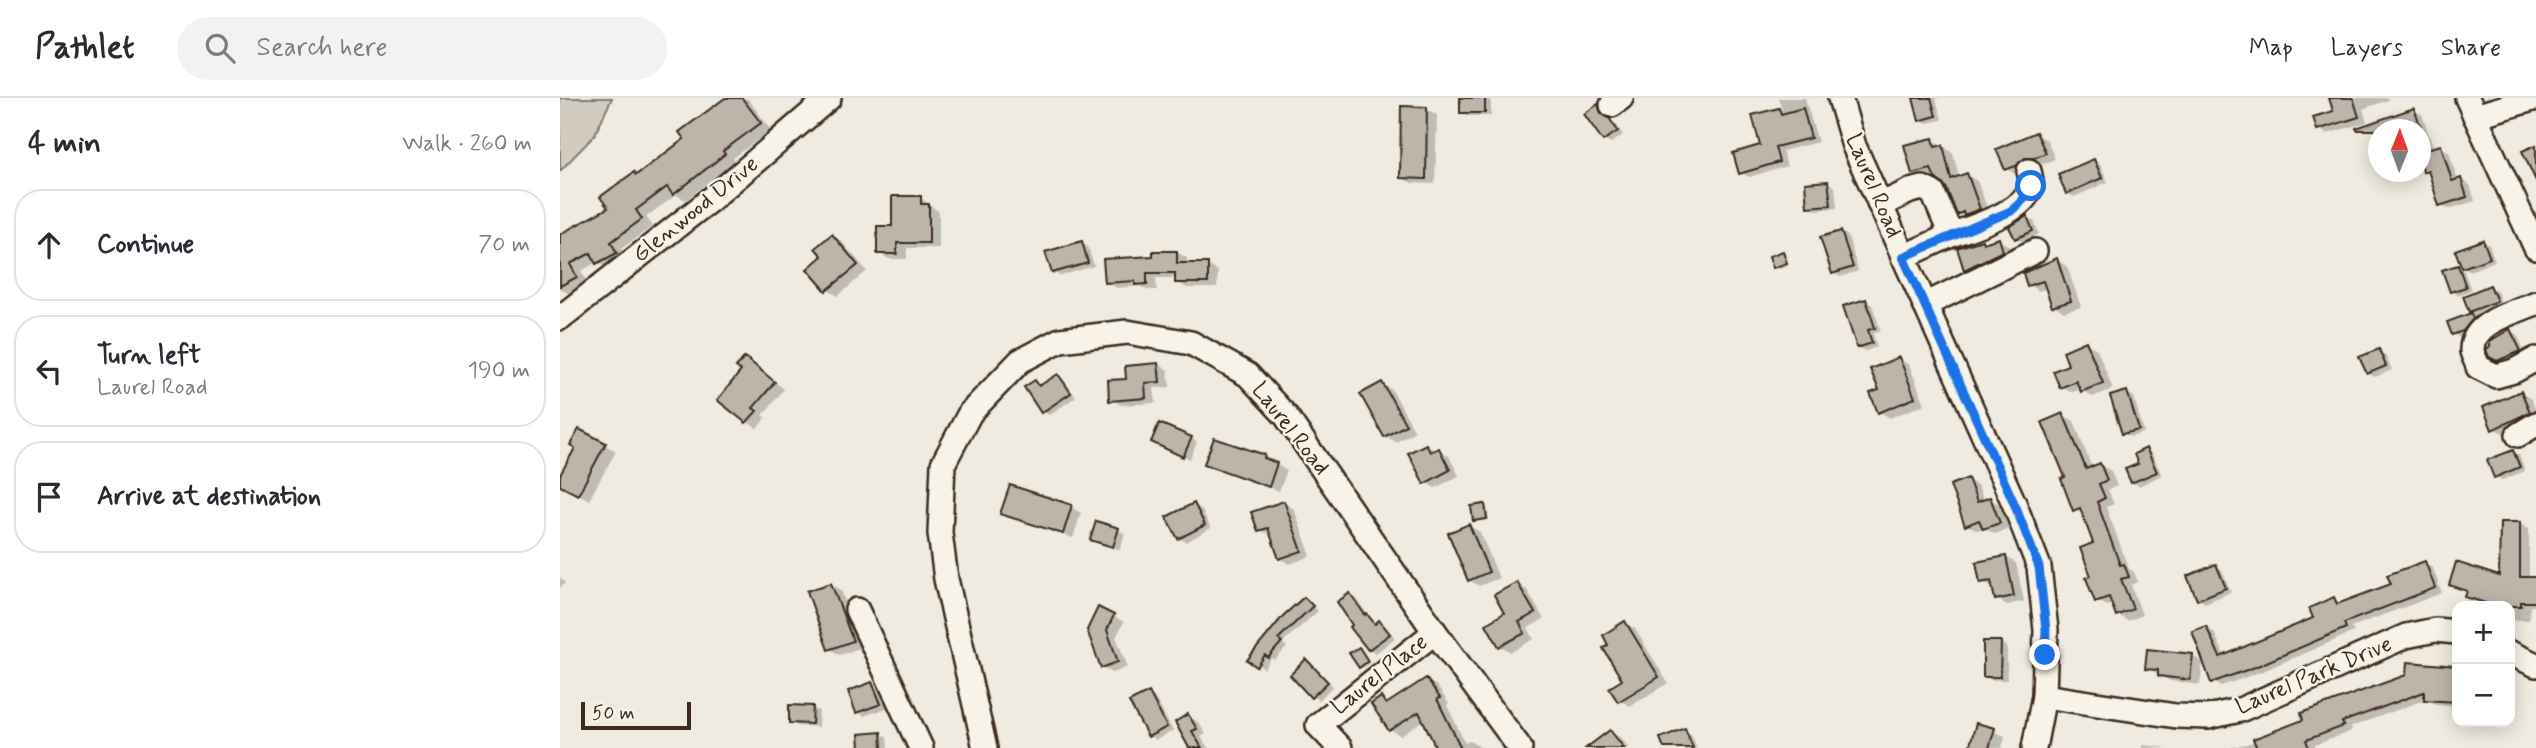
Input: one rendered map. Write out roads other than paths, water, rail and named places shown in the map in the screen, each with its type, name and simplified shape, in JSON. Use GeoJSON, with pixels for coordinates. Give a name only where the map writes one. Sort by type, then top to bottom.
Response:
{"type":"FeatureCollection","features":[{"type":"Feature","properties":{"kind":"street","name":"Glenwood Drive"},"geometry":{"type":"LineString","coordinates":[[560,318],[710,201],[829,98]]}},
{"type":"Feature","properties":{"kind":"street","name":"Laurel Road"},"geometry":{"type":"LineString","coordinates":[[1840,98],[1854,146],[2014,503],[2039,567],[2046,630],[2045,696],[2034,748]]}},
{"type":"Feature","properties":{"kind":"street"},"geometry":{"type":"LineString","coordinates":[[2536,98],[2471,107],[2536,248]]}},
{"type":"Feature","properties":{"kind":"street"},"geometry":{"type":"LineString","coordinates":[[1903,257],[2011,211],[2022,201],[2031,186],[2029,171]]}},
{"type":"Feature","properties":{"kind":"street"},"geometry":{"type":"LineString","coordinates":[[1880,205],[1923,188],[1933,193],[1951,235]]}},
{"type":"Feature","properties":{"kind":"street"},"geometry":{"type":"LineString","coordinates":[[1925,305],[2035,251]]}},
{"type":"Feature","properties":{"kind":"street"},"geometry":{"type":"LineString","coordinates":[[2536,303],[2484,326],[2475,338],[2472,352],[2478,367],[2496,376],[2514,371],[2536,359]]}},
{"type":"Feature","properties":{"kind":"street","name":"Laurel Road"},"geometry":{"type":"LineString","coordinates":[[985,748],[946,579],[940,533],[943,464],[970,413],[1020,361],[1060,340],[1128,332],[1191,343],[1248,375],[1286,416],[1434,632],[1520,748]]}},
{"type":"Feature","properties":{"kind":"street"},"geometry":{"type":"LineString","coordinates":[[857,610],[921,748]]}},
{"type":"Feature","properties":{"kind":"street","name":"Laurel Park Drive"},"geometry":{"type":"LineString","coordinates":[[2045,696],[2176,716],[2208,717],[2240,710],[2406,636],[2435,629],[2452,631]]}},
{"type":"Feature","properties":{"kind":"street","name":"Laurel Place"},"geometry":{"type":"LineString","coordinates":[[1340,748],[1318,725],[1434,632]]}},
{"type":"Feature","properties":{"kind":"street"},"geometry":{"type":"LineString","coordinates":[[2515,655],[2536,665]]}}]}
